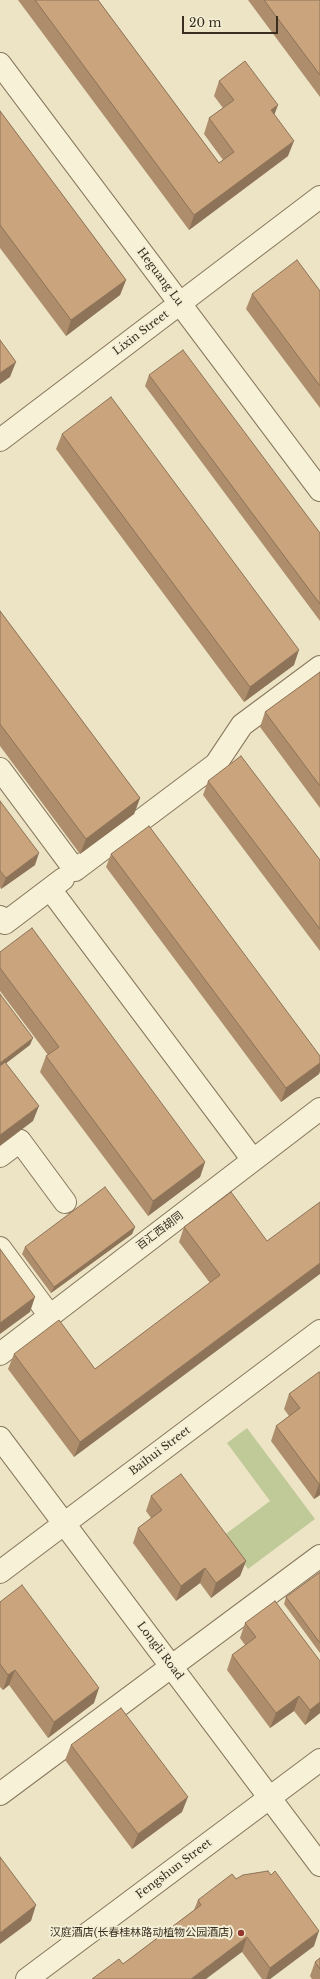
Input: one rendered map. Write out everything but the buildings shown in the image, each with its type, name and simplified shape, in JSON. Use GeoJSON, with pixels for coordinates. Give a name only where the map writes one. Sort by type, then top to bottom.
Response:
{"type":"FeatureCollection","features":[{"type":"Feature","properties":{"kind":"street","name":"Heguang Lu"},"geometry":{"type":"LineString","coordinates":[[0,64],[320,490]]}},
{"type":"Feature","properties":{"kind":"street","name":"Lixin Street"},"geometry":{"type":"LineString","coordinates":[[0,440],[320,197]]}},
{"type":"Feature","properties":{"kind":"street"},"geometry":{"type":"LineString","coordinates":[[0,917],[5,923],[216,764],[242,725],[320,667]]}},
{"type":"Feature","properties":{"kind":"street"},"geometry":{"type":"LineString","coordinates":[[0,769],[75,870]]}},
{"type":"Feature","properties":{"kind":"street"},"geometry":{"type":"LineString","coordinates":[[50,889],[254,1160]]}},
{"type":"Feature","properties":{"kind":"street","name":"百汇西胡同"},"geometry":{"type":"LineString","coordinates":[[0,1354],[320,1109]]}},
{"type":"Feature","properties":{"kind":"street"},"geometry":{"type":"LineString","coordinates":[[0,1156],[20,1141],[65,1202]]}},
{"type":"Feature","properties":{"kind":"street"},"geometry":{"type":"LineString","coordinates":[[0,1248],[50,1316]]}},
{"type":"Feature","properties":{"kind":"street","name":"Baihui Street"},"geometry":{"type":"LineString","coordinates":[[0,1572],[320,1331]]}},
{"type":"Feature","properties":{"kind":"street","name":"Longli Road"},"geometry":{"type":"LineString","coordinates":[[0,1438],[320,1865]]}},
{"type":"Feature","properties":{"kind":"street"},"geometry":{"type":"LineString","coordinates":[[0,1794],[172,1668],[320,1556]]}},
{"type":"Feature","properties":{"kind":"street","name":"Fengshun Street"},"geometry":{"type":"LineString","coordinates":[[27,1979],[320,1760]]}},
{"type":"Feature","properties":{"kind":"green space"},"geometry":{"type":"Polygon","coordinates":[[[247,1428],[315,1519],[248,1569],[223,1536],[270,1501],[227,1443],[247,1428]]]}},
{"type":"Feature","properties":{"kind":"place","name":"汉庭酒店(长春桂林路动植物公园酒店)"},"geometry":{"type":"Point","coordinates":[241,1933]}}]}
